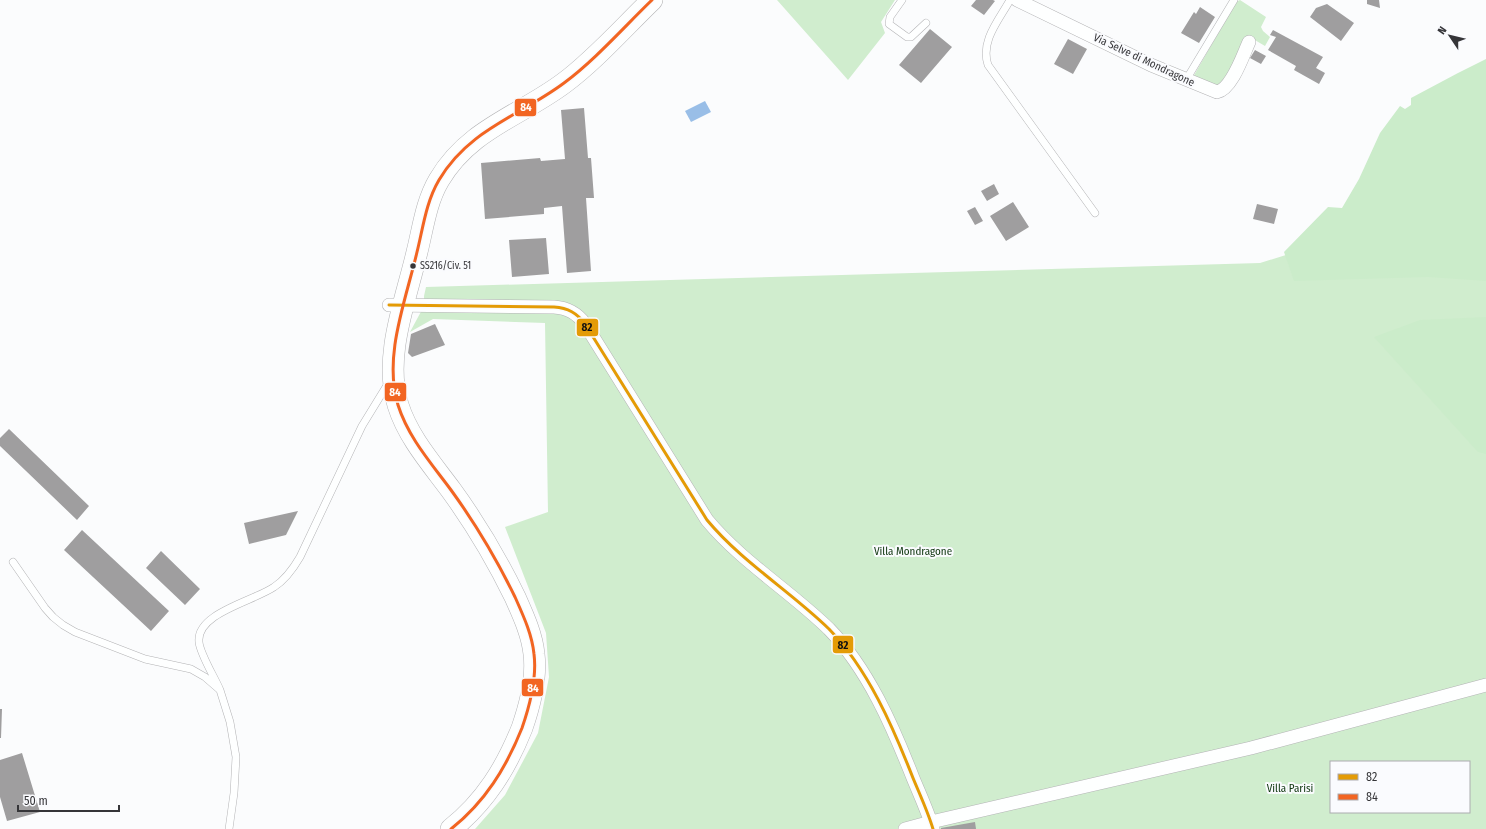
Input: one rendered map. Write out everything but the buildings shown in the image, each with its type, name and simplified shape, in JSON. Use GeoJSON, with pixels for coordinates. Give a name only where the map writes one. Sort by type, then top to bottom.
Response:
{"type":"FeatureCollection","features":[{"type":"Feature","properties":{"kind":"main road"},"geometry":{"type":"LineString","coordinates":[[451,829],[473,810],[491,789],[516,741],[530,701],[534,674],[534,656],[531,638],[525,619],[492,554],[455,495],[415,441],[404,420],[395,395],[393,375],[396,339],[396,305],[430,202],[437,184],[447,168],[460,153],[485,131],[549,94],[572,77],[652,0]]}},
{"type":"Feature","properties":{"kind":"street","name":"Via Selve di Mondragone"},"geometry":{"type":"LineString","coordinates":[[1017,0],[1150,65],[1211,91],[1221,91],[1231,81],[1249,42]]}},
{"type":"Feature","properties":{"kind":"street"},"geometry":{"type":"LineString","coordinates":[[396,305],[554,307],[566,309],[577,316],[585,324],[708,520],[738,551],[827,628],[851,655],[889,720],[932,825]]}},
{"type":"Feature","properties":{"kind":"street"},"geometry":{"type":"LineString","coordinates":[[905,829],[932,825],[1251,748],[1486,685]]}},
{"type":"Feature","properties":{"kind":"lane"},"geometry":{"type":"LineString","coordinates":[[902,0],[890,17],[889,24],[906,37],[912,37],[926,23]]}},
{"type":"Feature","properties":{"kind":"lane"},"geometry":{"type":"LineString","coordinates":[[1010,0],[986,43],[985,54],[988,65],[1095,213]]}},
{"type":"Feature","properties":{"kind":"lane"},"geometry":{"type":"LineString","coordinates":[[1186,80],[1234,0]]}},
{"type":"Feature","properties":{"kind":"lane"},"geometry":{"type":"LineString","coordinates":[[229,829],[234,793],[236,757],[230,722],[220,690],[200,646],[199,636],[202,627],[215,616],[274,587],[293,569],[362,426],[372,407],[393,375]]}},
{"type":"Feature","properties":{"kind":"lane"},"geometry":{"type":"LineString","coordinates":[[13,562],[45,608],[63,625],[75,632],[145,659],[191,669],[206,677],[220,690]]}},
{"type":"Feature","properties":{"kind":"green space"},"geometry":{"type":"Polygon","coordinates":[[[777,0],[895,0],[881,22],[885,33],[848,80],[777,0]]]}},
{"type":"Feature","properties":{"kind":"green space"},"geometry":{"type":"Polygon","coordinates":[[[1240,0],[1266,17],[1261,27],[1270,37],[1265,46],[1248,36],[1224,85],[1219,88],[1193,77],[1236,2],[1240,0]]]}},
{"type":"Feature","properties":{"kind":"green space"},"geometry":{"type":"Polygon","coordinates":[[[1486,59],[1486,281],[1428,277],[1294,281],[1284,252],[1328,207],[1342,208],[1359,179],[1380,133],[1400,106],[1405,109],[1411,105],[1411,98],[1486,59]]]}},
{"type":"Feature","properties":{"kind":"green space","name":"Villa Mondragone"},"geometry":{"type":"Polygon","coordinates":[[[1486,78],[1486,829],[475,829],[505,795],[538,733],[549,677],[546,633],[505,527],[548,512],[545,323],[433,319],[410,332],[424,306],[426,287],[1260,263],[1302,250],[1486,78]]]}},
{"type":"Feature","properties":{"kind":"green space"},"geometry":{"type":"Polygon","coordinates":[[[1486,317],[1486,454],[1478,452],[1374,337],[1420,320],[1486,317]]]}},
{"type":"Feature","properties":{"kind":"water"},"geometry":{"type":"Polygon","coordinates":[[[705,101],[711,112],[691,122],[685,111],[705,101]]]}},
{"type":"Feature","properties":{"kind":"transit line","name":"84"},"geometry":{"type":"LineString","coordinates":[[451,829],[463,819],[484,796],[509,757],[522,728],[530,701],[534,682],[535,663],[531,639],[524,618],[501,569],[460,503],[414,439],[402,417],[394,386],[393,367],[402,309],[425,215],[431,197],[439,180],[451,163],[465,148],[480,136],[547,95],[576,74],[652,0]]}},
{"type":"Feature","properties":{"kind":"transit line","name":"82"},"geometry":{"type":"LineString","coordinates":[[389,305],[554,307],[568,310],[579,317],[585,324],[707,520],[735,549],[829,629],[856,662],[888,719],[929,816],[933,829]]}},
{"type":"Feature","properties":{"kind":"place","name":"SS216/Civ. 51"},"geometry":{"type":"Point","coordinates":[413,266]}},
{"type":"Feature","properties":{"kind":"park label","name":"Villa Parisi"},"geometry":{"type":"Point","coordinates":[1290,788]}}]}
